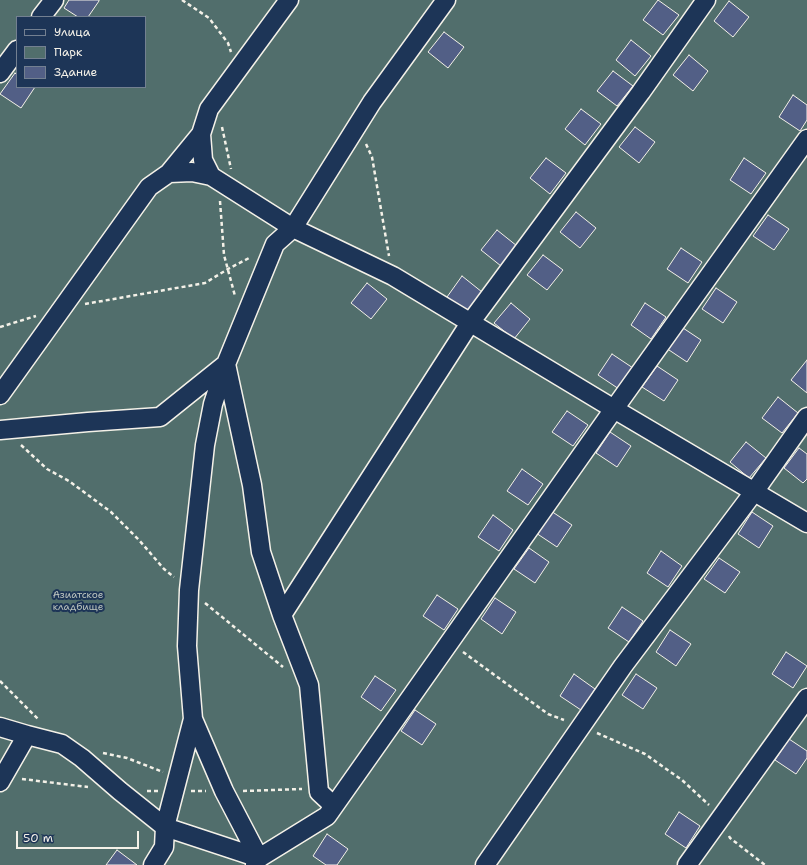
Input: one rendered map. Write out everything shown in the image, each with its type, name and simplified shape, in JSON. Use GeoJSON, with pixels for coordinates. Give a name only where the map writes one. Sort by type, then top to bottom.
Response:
{"type":"FeatureCollection","features":[{"type":"Feature","properties":{"kind":"street"},"geometry":{"type":"LineString","coordinates":[[42,16],[54,0]]}},
{"type":"Feature","properties":{"kind":"street"},"geometry":{"type":"LineString","coordinates":[[0,395],[150,187],[169,173],[201,134],[209,110],[289,0]]}},
{"type":"Feature","properties":{"kind":"street"},"geometry":{"type":"LineString","coordinates":[[257,862],[193,719],[187,646],[189,590],[205,445],[213,404],[226,364],[275,244],[293,228],[372,102],[446,0]]}},
{"type":"Feature","properties":{"kind":"street"},"geometry":{"type":"LineString","coordinates":[[282,615],[470,323],[641,92],[706,0]]}},
{"type":"Feature","properties":{"kind":"street"},"geometry":{"type":"LineString","coordinates":[[0,73],[16,51]]}},
{"type":"Feature","properties":{"kind":"street"},"geometry":{"type":"LineString","coordinates":[[201,134],[203,160],[214,178]]}},
{"type":"Feature","properties":{"kind":"street"},"geometry":{"type":"LineString","coordinates":[[257,862],[327,816],[614,409],[807,139]]}},
{"type":"Feature","properties":{"kind":"street"},"geometry":{"type":"LineString","coordinates":[[169,173],[192,172],[214,178],[293,228],[393,276],[807,523]]}},
{"type":"Feature","properties":{"kind":"street"},"geometry":{"type":"LineString","coordinates":[[2,429],[160,417],[226,364]]}},
{"type":"Feature","properties":{"kind":"street"},"geometry":{"type":"LineString","coordinates":[[226,364],[252,485],[261,552],[282,615],[309,685],[319,792],[334,806]]}},
{"type":"Feature","properties":{"kind":"street"},"geometry":{"type":"LineString","coordinates":[[485,865],[623,666],[754,492],[807,417]]}},
{"type":"Feature","properties":{"kind":"street"},"geometry":{"type":"LineString","coordinates":[[687,865],[807,698]]}},
{"type":"Feature","properties":{"kind":"street"},"geometry":{"type":"LineString","coordinates":[[153,865],[164,847],[166,827],[193,719]]}},
{"type":"Feature","properties":{"kind":"street"},"geometry":{"type":"LineString","coordinates":[[0,727],[62,744],[82,758],[120,792],[166,827],[257,862]]}},
{"type":"Feature","properties":{"kind":"street"},"geometry":{"type":"LineString","coordinates":[[0,782],[27,735]]}},
{"type":"Feature","properties":{"kind":"path"},"geometry":{"type":"LineString","coordinates":[[182,0],[209,18],[214,24],[228,43],[236,72]]}},
{"type":"Feature","properties":{"kind":"path"},"geometry":{"type":"LineString","coordinates":[[215,101],[235,192]]}},
{"type":"Feature","properties":{"kind":"path"},"geometry":{"type":"LineString","coordinates":[[357,125],[372,156],[393,276]]}},
{"type":"Feature","properties":{"kind":"path"},"geometry":{"type":"LineString","coordinates":[[214,178],[222,218],[224,255],[236,298]]}},
{"type":"Feature","properties":{"kind":"path"},"geometry":{"type":"LineString","coordinates":[[0,327],[62,309],[205,283],[275,244]]}},
{"type":"Feature","properties":{"kind":"path"},"geometry":{"type":"LineString","coordinates":[[2,429],[47,469],[69,481],[112,512],[164,569],[284,667]]}},
{"type":"Feature","properties":{"kind":"path"},"geometry":{"type":"LineString","coordinates":[[449,642],[548,714],[581,726],[645,754],[682,780],[722,817],[730,838],[765,865]]}},
{"type":"Feature","properties":{"kind":"path"},"geometry":{"type":"LineString","coordinates":[[0,681],[45,725]]}},
{"type":"Feature","properties":{"kind":"path"},"geometry":{"type":"LineString","coordinates":[[98,752],[127,758],[178,777]]}},
{"type":"Feature","properties":{"kind":"path"},"geometry":{"type":"LineString","coordinates":[[224,791],[319,789]]}},
{"type":"Feature","properties":{"kind":"green space","name":"Азиатское кладбище"},"geometry":{"type":"Polygon","coordinates":[[[0,0],[807,0],[807,865],[0,865],[0,0]]]}},
{"type":"Feature","properties":{"kind":"building"},"geometry":{"type":"Polygon","coordinates":[[[69,0],[99,0],[89,16],[76,16],[64,8],[69,0]]]}},
{"type":"Feature","properties":{"kind":"building"},"geometry":{"type":"Polygon","coordinates":[[[658,0],[679,15],[663,35],[643,20],[658,0]]]}},
{"type":"Feature","properties":{"kind":"building"},"geometry":{"type":"Polygon","coordinates":[[[729,1],[749,17],[733,37],[714,21],[729,1]]]}},
{"type":"Feature","properties":{"kind":"building"},"geometry":{"type":"Polygon","coordinates":[[[444,32],[464,47],[448,68],[428,52],[444,32]]]}},
{"type":"Feature","properties":{"kind":"building"},"geometry":{"type":"Polygon","coordinates":[[[631,40],[651,56],[635,76],[616,60],[631,40]]]}},
{"type":"Feature","properties":{"kind":"building"},"geometry":{"type":"Polygon","coordinates":[[[689,55],[708,71],[693,91],[673,75],[689,55]]]}},
{"type":"Feature","properties":{"kind":"building"},"geometry":{"type":"Polygon","coordinates":[[[613,71],[633,86],[617,106],[597,91],[613,71]]]}},
{"type":"Feature","properties":{"kind":"building"},"geometry":{"type":"Polygon","coordinates":[[[15,73],[16,88],[34,88],[21,108],[0,94],[15,73]]]}},
{"type":"Feature","properties":{"kind":"building"},"geometry":{"type":"Polygon","coordinates":[[[793,95],[807,105],[807,120],[800,131],[779,117],[793,95]]]}},
{"type":"Feature","properties":{"kind":"building"},"geometry":{"type":"Polygon","coordinates":[[[581,109],[601,124],[585,145],[565,129],[581,109]]]}},
{"type":"Feature","properties":{"kind":"building"},"geometry":{"type":"Polygon","coordinates":[[[635,127],[655,142],[639,163],[619,147],[635,127]]]}},
{"type":"Feature","properties":{"kind":"building"},"geometry":{"type":"Polygon","coordinates":[[[546,158],[566,173],[550,194],[530,178],[546,158]]]}},
{"type":"Feature","properties":{"kind":"building"},"geometry":{"type":"Polygon","coordinates":[[[744,158],[766,173],[751,194],[730,180],[744,158]]]}},
{"type":"Feature","properties":{"kind":"building"},"geometry":{"type":"Polygon","coordinates":[[[576,212],[596,228],[580,248],[560,232],[576,212]]]}},
{"type":"Feature","properties":{"kind":"building"},"geometry":{"type":"Polygon","coordinates":[[[768,215],[789,229],[774,250],[753,236],[768,215]]]}},
{"type":"Feature","properties":{"kind":"building"},"geometry":{"type":"Polygon","coordinates":[[[497,230],[517,246],[501,266],[481,250],[497,230]]]}},
{"type":"Feature","properties":{"kind":"building"},"geometry":{"type":"Polygon","coordinates":[[[681,248],[702,262],[688,283],[667,269],[681,248]]]}},
{"type":"Feature","properties":{"kind":"building"},"geometry":{"type":"Polygon","coordinates":[[[543,255],[563,270],[547,290],[527,275],[543,255]]]}},
{"type":"Feature","properties":{"kind":"building"},"geometry":{"type":"Polygon","coordinates":[[[462,276],[482,292],[466,312],[447,297],[462,276]]]}},
{"type":"Feature","properties":{"kind":"building"},"geometry":{"type":"Polygon","coordinates":[[[367,283],[387,299],[371,319],[351,303],[367,283]]]}},
{"type":"Feature","properties":{"kind":"building"},"geometry":{"type":"Polygon","coordinates":[[[716,288],[737,302],[723,323],[702,309],[716,288]]]}},
{"type":"Feature","properties":{"kind":"building"},"geometry":{"type":"Polygon","coordinates":[[[511,303],[530,319],[514,339],[494,323],[511,303]]]}},
{"type":"Feature","properties":{"kind":"building"},"geometry":{"type":"Polygon","coordinates":[[[645,303],[666,317],[651,339],[631,325],[645,303]]]}},
{"type":"Feature","properties":{"kind":"building"},"geometry":{"type":"Polygon","coordinates":[[[680,326],[701,340],[687,362],[666,348],[680,326]]]}},
{"type":"Feature","properties":{"kind":"building"},"geometry":{"type":"Polygon","coordinates":[[[612,354],[633,368],[619,389],[598,375],[612,354]]]}},
{"type":"Feature","properties":{"kind":"building"},"geometry":{"type":"Polygon","coordinates":[[[807,360],[807,393],[791,380],[807,360]]]}},
{"type":"Feature","properties":{"kind":"building"},"geometry":{"type":"Polygon","coordinates":[[[657,366],[678,380],[664,401],[642,387],[657,366]]]}},
{"type":"Feature","properties":{"kind":"building"},"geometry":{"type":"Polygon","coordinates":[[[778,397],[798,413],[782,433],[762,418],[778,397]]]}},
{"type":"Feature","properties":{"kind":"building"},"geometry":{"type":"Polygon","coordinates":[[[567,411],[588,425],[573,446],[552,432],[567,411]]]}},
{"type":"Feature","properties":{"kind":"building"},"geometry":{"type":"Polygon","coordinates":[[[610,432],[631,446],[617,467],[596,453],[610,432]]]}},
{"type":"Feature","properties":{"kind":"building"},"geometry":{"type":"Polygon","coordinates":[[[746,442],[766,458],[749,478],[730,462],[746,442]]]}},
{"type":"Feature","properties":{"kind":"building"},"geometry":{"type":"Polygon","coordinates":[[[799,448],[807,454],[807,479],[803,483],[784,468],[799,448]]]}},
{"type":"Feature","properties":{"kind":"building"},"geometry":{"type":"Polygon","coordinates":[[[522,469],[543,484],[528,505],[507,491],[522,469]]]}},
{"type":"Feature","properties":{"kind":"building"},"geometry":{"type":"Polygon","coordinates":[[[551,511],[572,525],[557,547],[536,533],[551,511]]]}},
{"type":"Feature","properties":{"kind":"building"},"geometry":{"type":"Polygon","coordinates":[[[752,512],[773,526],[759,548],[738,534],[752,512]]]}},
{"type":"Feature","properties":{"kind":"building"},"geometry":{"type":"Polygon","coordinates":[[[493,515],[513,530],[499,551],[478,537],[493,515]]]}},
{"type":"Feature","properties":{"kind":"building"},"geometry":{"type":"Polygon","coordinates":[[[529,548],[549,562],[535,583],[514,569],[529,548]]]}},
{"type":"Feature","properties":{"kind":"building"},"geometry":{"type":"Polygon","coordinates":[[[661,551],[682,566],[668,587],[647,573],[661,551]]]}},
{"type":"Feature","properties":{"kind":"building"},"geometry":{"type":"Polygon","coordinates":[[[719,558],[740,572],[725,593],[704,579],[719,558]]]}},
{"type":"Feature","properties":{"kind":"building"},"geometry":{"type":"Polygon","coordinates":[[[437,595],[458,609],[444,630],[423,616],[437,595]]]}},
{"type":"Feature","properties":{"kind":"building"},"geometry":{"type":"Polygon","coordinates":[[[495,598],[516,612],[502,634],[481,619],[495,598]]]}},
{"type":"Feature","properties":{"kind":"building"},"geometry":{"type":"Polygon","coordinates":[[[622,607],[643,621],[629,642],[608,628],[622,607]]]}},
{"type":"Feature","properties":{"kind":"building"},"geometry":{"type":"Polygon","coordinates":[[[670,630],[691,644],[676,666],[656,652],[670,630]]]}},
{"type":"Feature","properties":{"kind":"building"},"geometry":{"type":"Polygon","coordinates":[[[786,652],[807,666],[793,688],[772,674],[786,652]]]}},
{"type":"Feature","properties":{"kind":"building"},"geometry":{"type":"Polygon","coordinates":[[[574,674],[595,689],[581,710],[560,696],[574,674]]]}},
{"type":"Feature","properties":{"kind":"building"},"geometry":{"type":"Polygon","coordinates":[[[636,674],[657,688],[643,709],[622,695],[636,674]]]}},
{"type":"Feature","properties":{"kind":"building"},"geometry":{"type":"Polygon","coordinates":[[[375,676],[396,690],[381,711],[361,697],[375,676]]]}},
{"type":"Feature","properties":{"kind":"building"},"geometry":{"type":"Polygon","coordinates":[[[415,710],[436,724],[422,745],[401,731],[415,710]]]}},
{"type":"Feature","properties":{"kind":"building"},"geometry":{"type":"Polygon","coordinates":[[[789,739],[807,751],[807,758],[796,774],[775,760],[789,739]]]}},
{"type":"Feature","properties":{"kind":"building"},"geometry":{"type":"Polygon","coordinates":[[[679,812],[700,826],[686,848],[665,834],[679,812]]]}},
{"type":"Feature","properties":{"kind":"building"},"geometry":{"type":"Polygon","coordinates":[[[327,834],[348,849],[337,865],[326,865],[313,856],[327,834]]]}},
{"type":"Feature","properties":{"kind":"building"},"geometry":{"type":"Polygon","coordinates":[[[117,850],[137,865],[106,865],[117,850]]]}}]}
